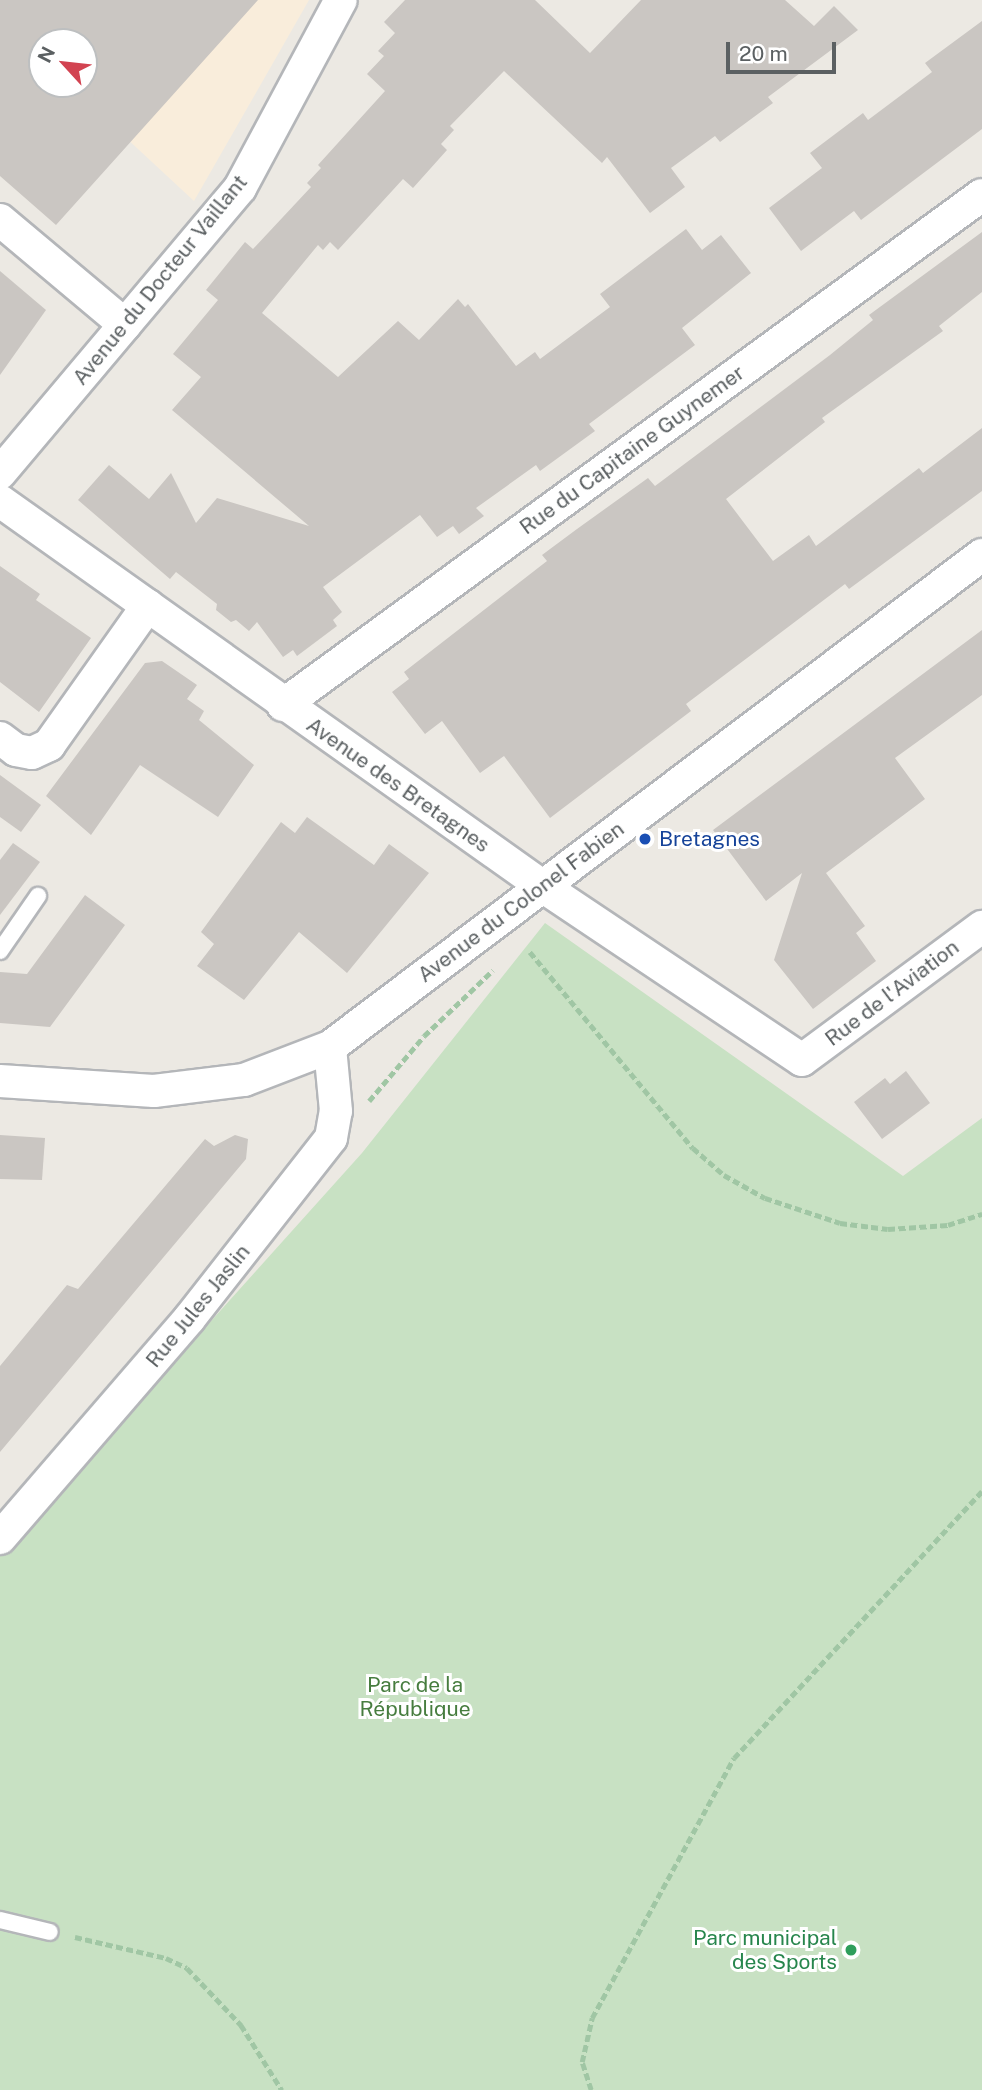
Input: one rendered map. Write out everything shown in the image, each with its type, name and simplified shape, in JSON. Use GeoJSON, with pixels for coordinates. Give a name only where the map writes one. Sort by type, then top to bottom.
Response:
{"type":"FeatureCollection","features":[{"type":"Feature","properties":{"kind":"street","name":"Avenue du Docteur Vaillant"},"geometry":{"type":"LineString","coordinates":[[0,472],[240,188],[341,0]]}},
{"type":"Feature","properties":{"kind":"street","name":"Rue du Capitaine Guynemer"},"geometry":{"type":"LineString","coordinates":[[283,705],[982,195]]}},
{"type":"Feature","properties":{"kind":"street"},"geometry":{"type":"LineString","coordinates":[[0,220],[125,325]]}},
{"type":"Feature","properties":{"kind":"street","name":"Avenue des Bretagnes"},"geometry":{"type":"LineString","coordinates":[[0,501],[148,605],[283,705],[545,888],[802,1060]]}},
{"type":"Feature","properties":{"kind":"street","name":"Avenue du Colonel Fabien"},"geometry":{"type":"LineString","coordinates":[[0,1081],[154,1091],[244,1080],[330,1047],[545,888],[982,555]]}},
{"type":"Feature","properties":{"kind":"street"},"geometry":{"type":"LineString","coordinates":[[0,738],[16,750],[32,753],[49,745],[148,605]]}},
{"type":"Feature","properties":{"kind":"street","name":"Rue de l'Aviation"},"geometry":{"type":"LineString","coordinates":[[802,1060],[982,927]]}},
{"type":"Feature","properties":{"kind":"street"},"geometry":{"type":"LineString","coordinates":[[330,1047],[335,1111],[331,1138]]}},
{"type":"Feature","properties":{"kind":"street","name":"Rue Jules Jaslin"},"geometry":{"type":"LineString","coordinates":[[0,1538],[189,1320],[331,1138]]}},
{"type":"Feature","properties":{"kind":"lane"},"geometry":{"type":"LineString","coordinates":[[0,951],[38,896]]}},
{"type":"Feature","properties":{"kind":"lane"},"geometry":{"type":"LineString","coordinates":[[0,1920],[50,1932]]}},
{"type":"Feature","properties":{"kind":"path"},"geometry":{"type":"LineString","coordinates":[[530,952],[693,1148],[724,1175],[776,1202],[841,1223],[888,1229],[948,1225],[982,1214]]}},
{"type":"Feature","properties":{"kind":"path"},"geometry":{"type":"LineString","coordinates":[[331,1138],[374,1096],[424,1036],[503,959]]}},
{"type":"Feature","properties":{"kind":"path"},"geometry":{"type":"LineString","coordinates":[[591,2090],[582,2062],[592,2018],[734,1758],[982,1491]]}},
{"type":"Feature","properties":{"kind":"path"},"geometry":{"type":"LineString","coordinates":[[50,1932],[142,1952],[187,1968],[241,2025],[282,2090]]}},
{"type":"Feature","properties":{"kind":"shaded area"},"geometry":{"type":"Polygon","coordinates":[[[0,0],[309,0],[194,201],[83,98],[98,98],[98,28],[28,28],[0,0]]]}},
{"type":"Feature","properties":{"kind":"green space","name":"Parc de la République"},"geometry":{"type":"Polygon","coordinates":[[[545,923],[903,1176],[982,1118],[982,2090],[0,2090],[0,1556],[362,1153],[545,923]]]}},
{"type":"Feature","properties":{"kind":"building"},"geometry":{"type":"Polygon","coordinates":[[[0,0],[258,0],[56,225],[0,176],[0,0]]]}},
{"type":"Feature","properties":{"kind":"building"},"geometry":{"type":"Polygon","coordinates":[[[405,0],[535,0],[590,53],[641,0],[785,0],[814,26],[834,6],[858,30],[768,97],[773,103],[720,142],[715,136],[671,168],[685,187],[650,213],[607,157],[602,163],[504,71],[450,126],[454,130],[441,144],[447,150],[413,188],[403,179],[338,250],[330,242],[323,250],[318,245],[262,313],[338,377],[398,321],[419,340],[458,299],[465,307],[468,304],[516,366],[535,352],[540,359],[610,307],[600,294],[686,229],[702,250],[721,235],[751,273],[682,328],[695,345],[589,424],[595,431],[540,471],[536,465],[476,508],[484,516],[459,534],[453,526],[437,537],[420,515],[323,587],[342,612],[333,620],[337,626],[297,656],[293,650],[283,657],[257,622],[249,631],[236,620],[231,622],[216,610],[217,604],[176,572],[170,579],[78,500],[109,465],[149,499],[171,473],[196,523],[217,498],[309,526],[172,410],[201,377],[173,354],[218,300],[206,290],[245,242],[253,249],[311,187],[307,183],[321,168],[318,165],[385,91],[367,74],[384,56],[378,51],[395,33],[384,22],[405,0]]]}},
{"type":"Feature","properties":{"kind":"building"},"geometry":{"type":"Polygon","coordinates":[[[982,21],[982,129],[861,220],[854,211],[801,251],[769,208],[822,168],[810,153],[863,113],[868,120],[932,72],[925,63],[982,21]]]}},
{"type":"Feature","properties":{"kind":"building"},"geometry":{"type":"Polygon","coordinates":[[[982,232],[982,292],[939,326],[943,331],[822,418],[825,422],[726,499],[773,561],[809,535],[816,546],[919,468],[923,473],[982,428],[982,491],[849,589],[845,584],[686,704],[691,711],[550,818],[504,756],[480,773],[442,721],[425,734],[392,692],[409,679],[404,672],[547,561],[542,555],[648,478],[655,486],[830,355],[873,320],[869,315],[982,232]]]}},
{"type":"Feature","properties":{"kind":"building"},"geometry":{"type":"Polygon","coordinates":[[[0,271],[46,310],[0,375],[0,271]]]}},
{"type":"Feature","properties":{"kind":"building"},"geometry":{"type":"Polygon","coordinates":[[[0,566],[40,594],[36,600],[91,638],[39,712],[0,682],[0,566]]]}},
{"type":"Feature","properties":{"kind":"building"},"geometry":{"type":"Polygon","coordinates":[[[982,630],[982,695],[895,758],[925,799],[826,873],[865,926],[856,933],[876,961],[813,1009],[774,960],[802,873],[766,901],[713,830],[982,630]]]}},
{"type":"Feature","properties":{"kind":"building"},"geometry":{"type":"Polygon","coordinates":[[[162,661],[197,685],[187,699],[204,711],[199,720],[254,765],[218,817],[140,765],[91,835],[46,796],[145,663],[162,661]]]}},
{"type":"Feature","properties":{"kind":"building"},"geometry":{"type":"Polygon","coordinates":[[[0,775],[41,805],[21,832],[0,817],[0,775]]]}},
{"type":"Feature","properties":{"kind":"building"},"geometry":{"type":"Polygon","coordinates":[[[307,817],[374,865],[389,844],[429,873],[347,973],[299,932],[244,1000],[197,966],[214,944],[201,932],[281,822],[295,833],[307,817]]]}},
{"type":"Feature","properties":{"kind":"building"},"geometry":{"type":"Polygon","coordinates":[[[13,843],[40,862],[0,915],[0,860],[13,843]]]}},
{"type":"Feature","properties":{"kind":"building"},"geometry":{"type":"Polygon","coordinates":[[[85,895],[125,925],[50,1027],[0,1023],[0,972],[27,974],[85,895]]]}},
{"type":"Feature","properties":{"kind":"building"},"geometry":{"type":"Polygon","coordinates":[[[906,1071],[930,1103],[882,1139],[854,1102],[885,1078],[890,1084],[906,1071]]]}},
{"type":"Feature","properties":{"kind":"building"},"geometry":{"type":"Polygon","coordinates":[[[0,1135],[45,1138],[42,1180],[0,1179],[0,1135]]]}},
{"type":"Feature","properties":{"kind":"building"},"geometry":{"type":"Polygon","coordinates":[[[235,1135],[248,1139],[246,1159],[0,1452],[0,1366],[67,1285],[78,1289],[205,1139],[214,1146],[235,1135]]]}},
{"type":"Feature","properties":{"kind":"place","name":"Bretagnes"},"geometry":{"type":"Point","coordinates":[645,839]}},
{"type":"Feature","properties":{"kind":"place","name":"Parc municipal des Sports"},"geometry":{"type":"Point","coordinates":[851,1950]}}]}
